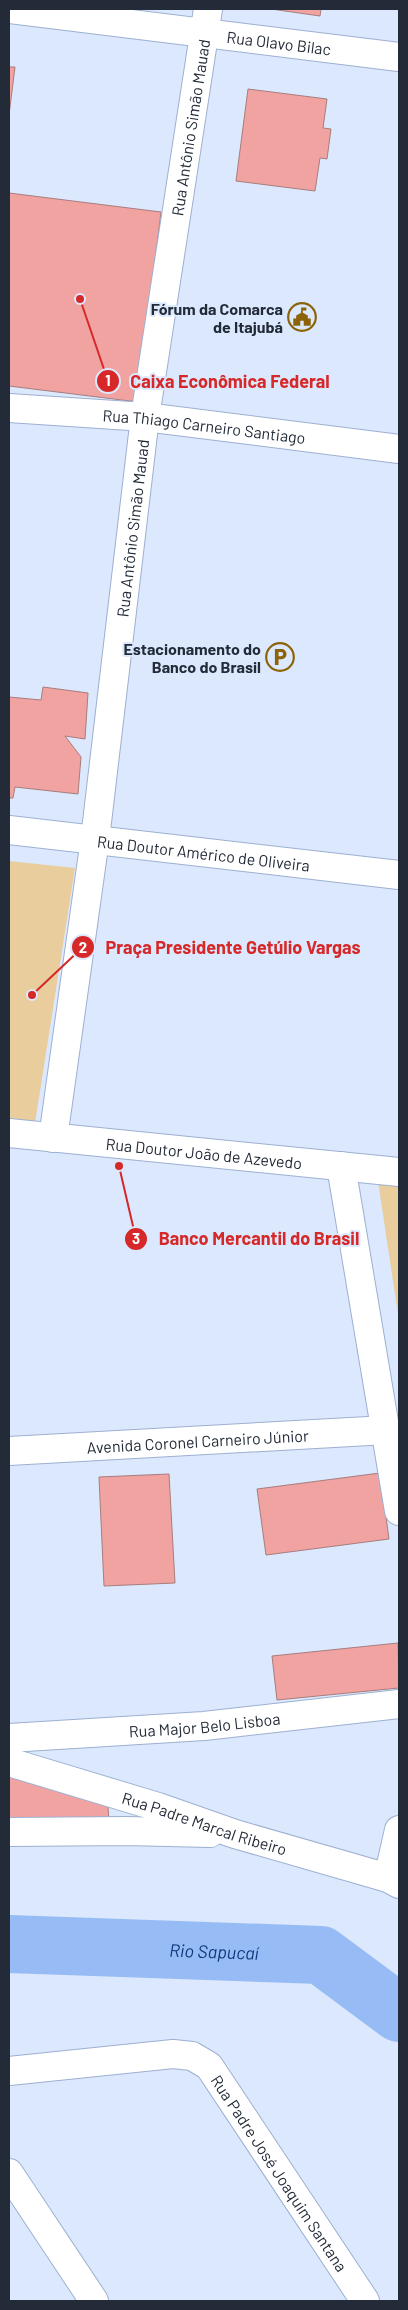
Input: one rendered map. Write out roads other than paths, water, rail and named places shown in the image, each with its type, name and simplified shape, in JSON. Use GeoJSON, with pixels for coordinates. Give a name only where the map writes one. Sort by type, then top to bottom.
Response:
{"type":"FeatureCollection","features":[{"type":"Feature","properties":{"kind":"street","name":"Rua Olavo Bilac"},"geometry":{"type":"LineString","coordinates":[[10,9],[206,21],[399,57]]}},
{"type":"Feature","properties":{"kind":"street","name":"Rua Antônio Simão Mauad"},"geometry":{"type":"LineString","coordinates":[[53,1138],[95,839],[145,417],[206,21]]}},
{"type":"Feature","properties":{"kind":"street","name":"Rua Thiago Carneiro Santiago"},"geometry":{"type":"LineString","coordinates":[[9,408],[145,417],[399,450]]}},
{"type":"Feature","properties":{"kind":"street","name":"Rua Doutor Américo de Oliveira"},"geometry":{"type":"LineString","coordinates":[[9,830],[399,875]]}},
{"type":"Feature","properties":{"kind":"street","name":"Rua Doutor João de Azevedo"},"geometry":{"type":"LineString","coordinates":[[9,1133],[399,1172]]}},
{"type":"Feature","properties":{"kind":"street"},"geometry":{"type":"LineString","coordinates":[[341,1166],[387,1430],[399,1511]]}},
{"type":"Feature","properties":{"kind":"street","name":"Avenida Coronel Carneiro Júnior"},"geometry":{"type":"LineString","coordinates":[[9,1451],[387,1430]]}},
{"type":"Feature","properties":{"kind":"street","name":"Rua Major Belo Lisboa"},"geometry":{"type":"LineString","coordinates":[[9,1738],[204,1726],[399,1704]]}},
{"type":"Feature","properties":{"kind":"street","name":"Rua Padre Marcal Ribeiro"},"geometry":{"type":"LineString","coordinates":[[9,1762],[158,1807],[235,1834],[394,1881]]}},
{"type":"Feature","properties":{"kind":"street"},"geometry":{"type":"LineString","coordinates":[[394,1881],[399,1830]]}},
{"type":"Feature","properties":{"kind":"street"},"geometry":{"type":"LineString","coordinates":[[9,1832],[126,1831],[235,1834]]}},
{"type":"Feature","properties":{"kind":"street","name":"Rua Padre José Joaquim Santana"},"geometry":{"type":"LineString","coordinates":[[9,2071],[173,2054],[192,2056],[209,2066],[365,2301]]}},
{"type":"Feature","properties":{"kind":"street"},"geometry":{"type":"LineString","coordinates":[[9,2173],[94,2301]]}},
{"type":"Feature","properties":{"kind":"waterway","name":"Rio Sapucaí"},"geometry":{"type":"LineString","coordinates":[[9,1944],[321,1955],[399,2013]]}},
{"type":"Feature","properties":{"kind":"place","name":"Caixa Econômica Federal"},"geometry":{"type":"Point","coordinates":[80,299]}},
{"type":"Feature","properties":{"kind":"place","name":"Fórum da Comarca de Itajubá"},"geometry":{"type":"Point","coordinates":[302,317]}},
{"type":"Feature","properties":{"kind":"place","name":"Estacionamento do Banco do Brasil"},"geometry":{"type":"Point","coordinates":[280,657]}},
{"type":"Feature","properties":{"kind":"place","name":"Praça Presidente Getúlio Vargas"},"geometry":{"type":"Point","coordinates":[32,995]}},
{"type":"Feature","properties":{"kind":"place","name":"Banco Mercantil do Brasil"},"geometry":{"type":"Point","coordinates":[119,1166]}}]}
